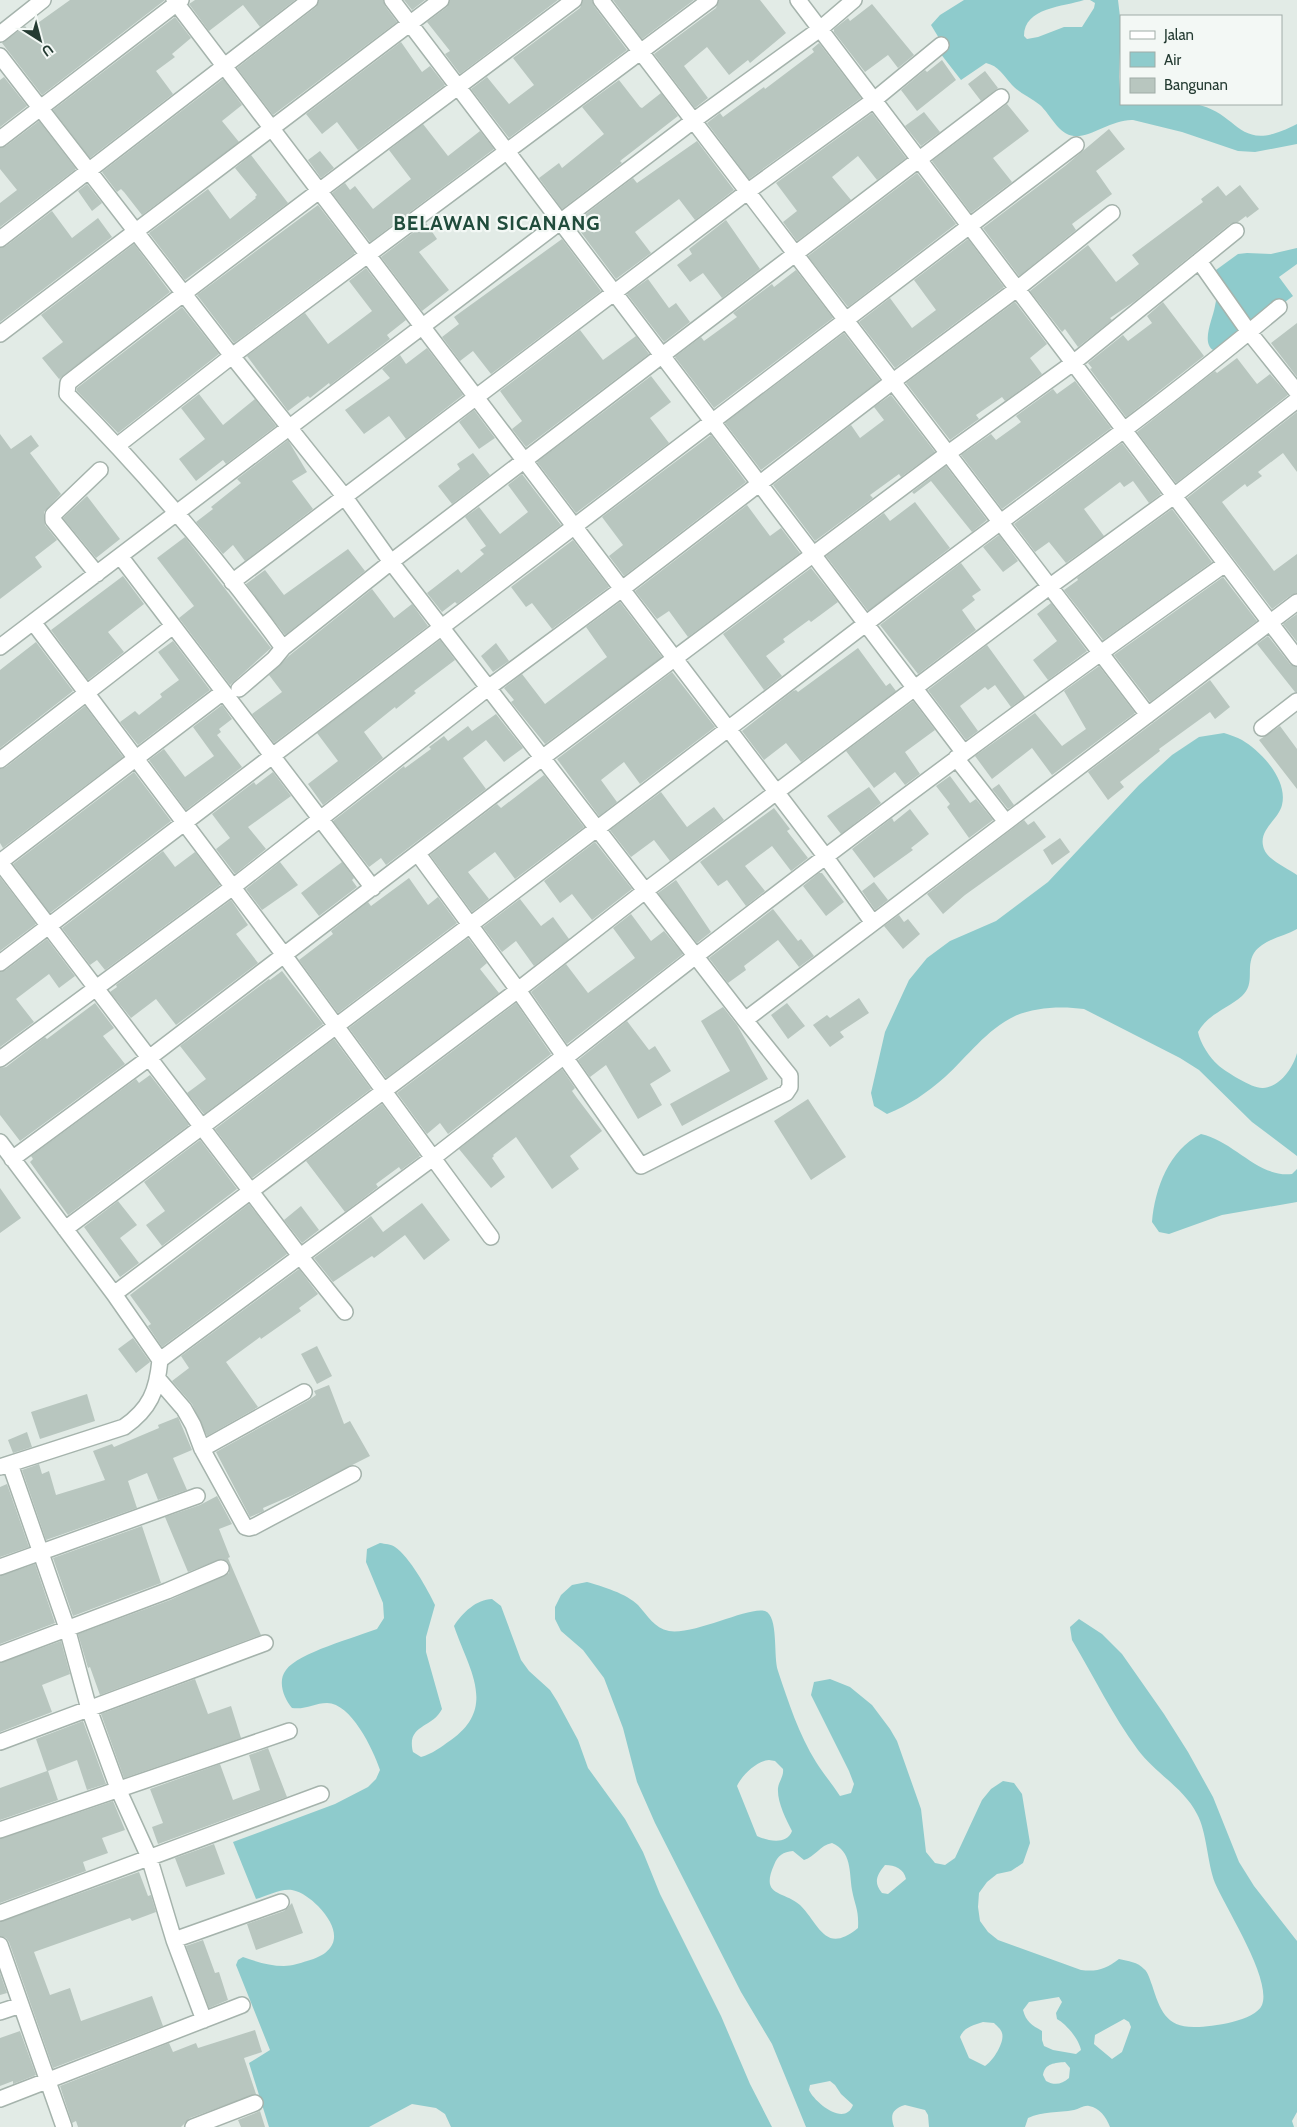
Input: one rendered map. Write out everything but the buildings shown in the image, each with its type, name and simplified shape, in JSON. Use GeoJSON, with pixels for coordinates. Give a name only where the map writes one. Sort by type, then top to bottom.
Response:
{"type":"FeatureCollection","features":[{"type":"Feature","properties":{"kind":"street"},"geometry":{"type":"LineString","coordinates":[[0,34],[43,0]]}},
{"type":"Feature","properties":{"kind":"street"},"geometry":{"type":"LineString","coordinates":[[0,240],[310,0]]}},
{"type":"Feature","properties":{"kind":"street"},"geometry":{"type":"LineString","coordinates":[[392,0],[559,222],[916,688],[1006,822]]}},
{"type":"Feature","properties":{"kind":"street"},"geometry":{"type":"LineString","coordinates":[[0,334],[441,0]]}},
{"type":"Feature","properties":{"kind":"street"},"geometry":{"type":"LineString","coordinates":[[283,648],[177,513],[118,445],[68,394],[68,383],[184,293],[574,0]]}},
{"type":"Feature","properties":{"kind":"street"},"geometry":{"type":"LineString","coordinates":[[600,0],[1148,715]]}},
{"type":"Feature","properties":{"kind":"street"},"geometry":{"type":"LineString","coordinates":[[118,445],[232,356],[369,256],[710,0]]}},
{"type":"Feature","properties":{"kind":"street"},"geometry":{"type":"LineString","coordinates":[[798,0],[1297,658]]}},
{"type":"Feature","properties":{"kind":"street"},"geometry":{"type":"LineString","coordinates":[[0,647],[693,121],[820,29],[854,0]]}},
{"type":"Feature","properties":{"kind":"street"},"geometry":{"type":"LineString","coordinates":[[0,139],[177,1],[476,398],[777,792],[873,923]]}},
{"type":"Feature","properties":{"kind":"street"},"geometry":{"type":"LineString","coordinates":[[232,582],[747,192],[874,100],[941,45]]}},
{"type":"Feature","properties":{"kind":"street"},"geometry":{"type":"LineString","coordinates":[[0,56],[232,356],[344,496],[391,562],[744,1020],[790,1076],[790,1087],[786,1093],[641,1166],[518,990],[418,854]]}},
{"type":"Feature","properties":{"kind":"street"},"geometry":{"type":"LineString","coordinates":[[239,689],[274,659],[283,648],[391,562],[525,462],[1001,97]]}},
{"type":"Feature","properties":{"kind":"street"},"geometry":{"type":"LineString","coordinates":[[0,963],[1076,145]]}},
{"type":"Feature","properties":{"kind":"street"},"geometry":{"type":"LineString","coordinates":[[0,1059],[233,888],[488,688],[622,589],[892,382],[1017,289],[1112,213]]}},
{"type":"Feature","properties":{"kind":"street"},"geometry":{"type":"LineString","coordinates":[[12,1159],[149,1058],[542,758],[947,454],[1073,363],[1236,231]]}},
{"type":"Feature","properties":{"kind":"street"},"geometry":{"type":"LineString","coordinates":[[1199,261],[1249,332],[1297,392]]}},
{"type":"Feature","properties":{"kind":"street"},"geometry":{"type":"LineString","coordinates":[[65,1229],[471,926],[596,828],[999,521],[1124,430],[1279,307]]}},
{"type":"Feature","properties":{"kind":"street"},"geometry":{"type":"LineString","coordinates":[[114,1294],[518,990],[645,891],[1174,496],[1297,400]]}},
{"type":"Feature","properties":{"kind":"street"},"geometry":{"type":"LineString","coordinates":[[96,574],[53,520],[53,515],[100,470]]}},
{"type":"Feature","properties":{"kind":"street"},"geometry":{"type":"LineString","coordinates":[[120,556],[373,888]]}},
{"type":"Feature","properties":{"kind":"street"},"geometry":{"type":"LineString","coordinates":[[160,1360],[433,1158],[559,1060],[565,1058],[825,856],[1100,652],[1225,564]]}},
{"type":"Feature","properties":{"kind":"street"},"geometry":{"type":"LineString","coordinates":[[744,1020],[1297,602]]}},
{"type":"Feature","properties":{"kind":"street"},"geometry":{"type":"LineString","coordinates":[[33,622],[284,955],[491,1238]]}},
{"type":"Feature","properties":{"kind":"street"},"geometry":{"type":"LineString","coordinates":[[0,760],[174,626]]}},
{"type":"Feature","properties":{"kind":"street"},"geometry":{"type":"LineString","coordinates":[[224,692],[0,862],[300,1256],[345,1312]]}},
{"type":"Feature","properties":{"kind":"street"},"geometry":{"type":"LineString","coordinates":[[1262,728],[1297,701]]}},
{"type":"Feature","properties":{"kind":"street"},"geometry":{"type":"LineString","coordinates":[[1,1145],[114,1294],[160,1360],[158,1379],[148,1405],[138,1417],[124,1427],[5,1466],[41,1553],[67,1628],[89,1708],[118,1791],[149,1857],[174,1940],[204,2020]]}},
{"type":"Feature","properties":{"kind":"street"},"geometry":{"type":"LineString","coordinates":[[158,1379],[184,1410],[193,1425],[202,1449],[245,1527],[249,1528],[353,1474]]}},
{"type":"Feature","properties":{"kind":"street"},"geometry":{"type":"LineString","coordinates":[[202,1449],[304,1392]]}},
{"type":"Feature","properties":{"kind":"street"},"geometry":{"type":"LineString","coordinates":[[0,1567],[197,1496]]}},
{"type":"Feature","properties":{"kind":"street"},"geometry":{"type":"LineString","coordinates":[[0,1654],[167,1591],[221,1568]]}},
{"type":"Feature","properties":{"kind":"street"},"geometry":{"type":"LineString","coordinates":[[0,1742],[265,1644]]}},
{"type":"Feature","properties":{"kind":"street"},"geometry":{"type":"LineString","coordinates":[[0,1830],[289,1731]]}},
{"type":"Feature","properties":{"kind":"street"},"geometry":{"type":"LineString","coordinates":[[0,1912],[321,1794]]}},
{"type":"Feature","properties":{"kind":"street"},"geometry":{"type":"LineString","coordinates":[[174,1940],[281,1902]]}},
{"type":"Feature","properties":{"kind":"street"},"geometry":{"type":"LineString","coordinates":[[0,1945],[64,2127]]}},
{"type":"Feature","properties":{"kind":"street"},"geometry":{"type":"LineString","coordinates":[[0,2012],[20,2004]]}},
{"type":"Feature","properties":{"kind":"street"},"geometry":{"type":"LineString","coordinates":[[0,2099],[242,2005]]}},
{"type":"Feature","properties":{"kind":"street"},"geometry":{"type":"LineString","coordinates":[[193,2127],[255,2103]]}},
{"type":"Feature","properties":{"kind":"water"},"geometry":{"type":"Polygon","coordinates":[[[964,0],[1084,0],[1038,14],[1026,26],[1024,36],[1027,39],[1064,27],[1082,27],[1094,8],[1095,3],[1090,0],[1118,0],[1120,17],[1120,105],[1198,105],[1222,115],[1250,134],[1262,136],[1277,133],[1297,124],[1297,144],[1255,152],[1238,151],[1182,132],[1133,120],[1118,122],[1080,136],[1069,135],[1059,128],[1040,105],[1015,88],[994,66],[986,63],[961,80],[940,53],[945,48],[931,25],[940,15],[964,0]]]}},
{"type":"Feature","properties":{"kind":"water"},"geometry":{"type":"Polygon","coordinates":[[[1297,248],[1297,264],[1279,277],[1293,296],[1218,352],[1212,349],[1209,345],[1208,332],[1216,302],[1216,270],[1238,254],[1271,254],[1297,248]]]}},
{"type":"Feature","properties":{"kind":"water"},"geometry":{"type":"Polygon","coordinates":[[[1224,733],[1242,740],[1258,752],[1272,768],[1281,786],[1282,805],[1263,836],[1263,842],[1264,849],[1269,857],[1297,875],[1297,929],[1268,941],[1258,948],[1251,959],[1250,981],[1246,991],[1236,1001],[1207,1021],[1198,1032],[1206,1050],[1218,1065],[1240,1080],[1259,1088],[1269,1087],[1285,1076],[1297,1053],[1297,1156],[1252,1122],[1199,1070],[1180,1058],[1084,1009],[1049,1008],[1015,1016],[995,1028],[945,1077],[918,1098],[887,1114],[874,1106],[871,1093],[885,1032],[909,980],[927,958],[950,941],[996,921],[1048,882],[1139,785],[1172,755],[1199,737],[1224,733]]]}},
{"type":"Feature","properties":{"kind":"water"},"geometry":{"type":"Polygon","coordinates":[[[1201,1134],[1213,1138],[1268,1170],[1280,1174],[1292,1174],[1297,1169],[1297,1202],[1222,1215],[1169,1234],[1159,1232],[1152,1222],[1160,1183],[1172,1160],[1180,1150],[1201,1134]]]}},
{"type":"Feature","properties":{"kind":"water"},"geometry":{"type":"Polygon","coordinates":[[[380,1543],[393,1546],[400,1551],[412,1565],[435,1605],[426,1637],[426,1652],[442,1709],[438,1715],[416,1731],[412,1743],[413,1752],[421,1757],[436,1750],[465,1727],[473,1714],[476,1701],[472,1672],[454,1626],[461,1616],[475,1604],[492,1599],[501,1606],[521,1660],[529,1671],[550,1690],[557,1701],[578,1740],[588,1768],[625,1819],[643,1852],[660,1894],[721,2016],[750,2084],[772,2127],[451,2127],[445,2114],[436,2108],[412,2104],[369,2127],[269,2127],[249,2063],[270,2050],[236,1965],[238,1960],[243,1957],[279,1966],[290,1966],[307,1961],[326,1952],[334,1939],[334,1932],[326,1915],[309,1898],[299,1892],[284,1890],[256,1899],[233,1842],[335,1804],[368,1787],[376,1779],[380,1770],[360,1729],[352,1719],[336,1705],[327,1703],[292,1708],[284,1695],[282,1679],[286,1670],[302,1658],[328,1646],[377,1629],[384,1618],[383,1603],[366,1562],[367,1549],[380,1543]]]}},
{"type":"Feature","properties":{"kind":"water"},"geometry":{"type":"Polygon","coordinates":[[[587,1582],[621,1594],[638,1605],[655,1624],[669,1631],[693,1629],[747,1613],[765,1611],[769,1614],[774,1628],[778,1671],[794,1718],[810,1752],[840,1796],[851,1793],[854,1784],[811,1695],[814,1682],[830,1679],[850,1687],[872,1705],[897,1741],[921,1809],[926,1852],[935,1863],[945,1865],[955,1858],[982,1800],[991,1789],[1003,1781],[1014,1783],[1022,1794],[1030,1843],[1023,1863],[1011,1871],[997,1874],[987,1882],[979,1893],[980,1921],[988,1932],[998,1940],[1081,1970],[1092,1971],[1101,1969],[1119,1959],[1136,1963],[1147,1972],[1158,2002],[1166,2016],[1171,2021],[1186,2027],[1203,2027],[1242,2019],[1258,2011],[1262,2005],[1263,1993],[1260,1979],[1246,1944],[1215,1883],[1205,1838],[1197,1814],[1185,1796],[1145,1758],[1129,1737],[1072,1640],[1070,1627],[1079,1619],[1102,1634],[1122,1654],[1164,1714],[1213,1797],[1239,1862],[1254,1886],[1297,1941],[1297,2112],[1292,2121],[1294,2127],[1110,2127],[1099,2111],[1087,2106],[1074,2110],[1045,2113],[1028,2118],[1025,2127],[929,2127],[928,2115],[925,2110],[905,2105],[897,2108],[893,2113],[894,2127],[806,2127],[772,2044],[741,1992],[655,1823],[637,1782],[623,1728],[604,1678],[583,1650],[561,1631],[555,1619],[555,1607],[561,1595],[572,1585],[587,1582]],[[769,1760],[760,1763],[746,1773],[737,1786],[757,1836],[777,1841],[782,1840],[790,1835],[792,1831],[782,1810],[778,1793],[783,1769],[775,1761],[769,1760]],[[832,1843],[824,1846],[804,1860],[793,1851],[781,1855],[777,1859],[770,1875],[770,1883],[775,1891],[800,1905],[824,1934],[830,1938],[838,1939],[847,1936],[858,1928],[857,1912],[850,1869],[843,1851],[832,1843]],[[885,1865],[880,1872],[877,1882],[882,1893],[888,1894],[906,1879],[899,1868],[892,1866],[885,1865]],[[1059,1997],[1029,2002],[1023,2010],[1030,2023],[1042,2031],[1044,2046],[1053,2050],[1076,2054],[1081,2050],[1072,2032],[1057,2019],[1056,2013],[1062,2002],[1059,1997]],[[1124,2019],[1095,2035],[1094,2044],[1112,2059],[1122,2052],[1131,2027],[1129,2022],[1124,2019]],[[983,2022],[967,2029],[960,2037],[969,2058],[985,2066],[998,2051],[1002,2041],[1002,2033],[994,2023],[983,2022]],[[1065,2062],[1051,2064],[1044,2071],[1043,2075],[1046,2081],[1058,2084],[1069,2078],[1070,2068],[1065,2062]],[[830,2081],[810,2085],[809,2090],[817,2101],[830,2111],[844,2114],[853,2105],[830,2081]]]}},
{"type":"Feature","properties":{"kind":"district","name":"BELAWAN SICANANG"},"geometry":{"type":"Point","coordinates":[497,223]}}]}
